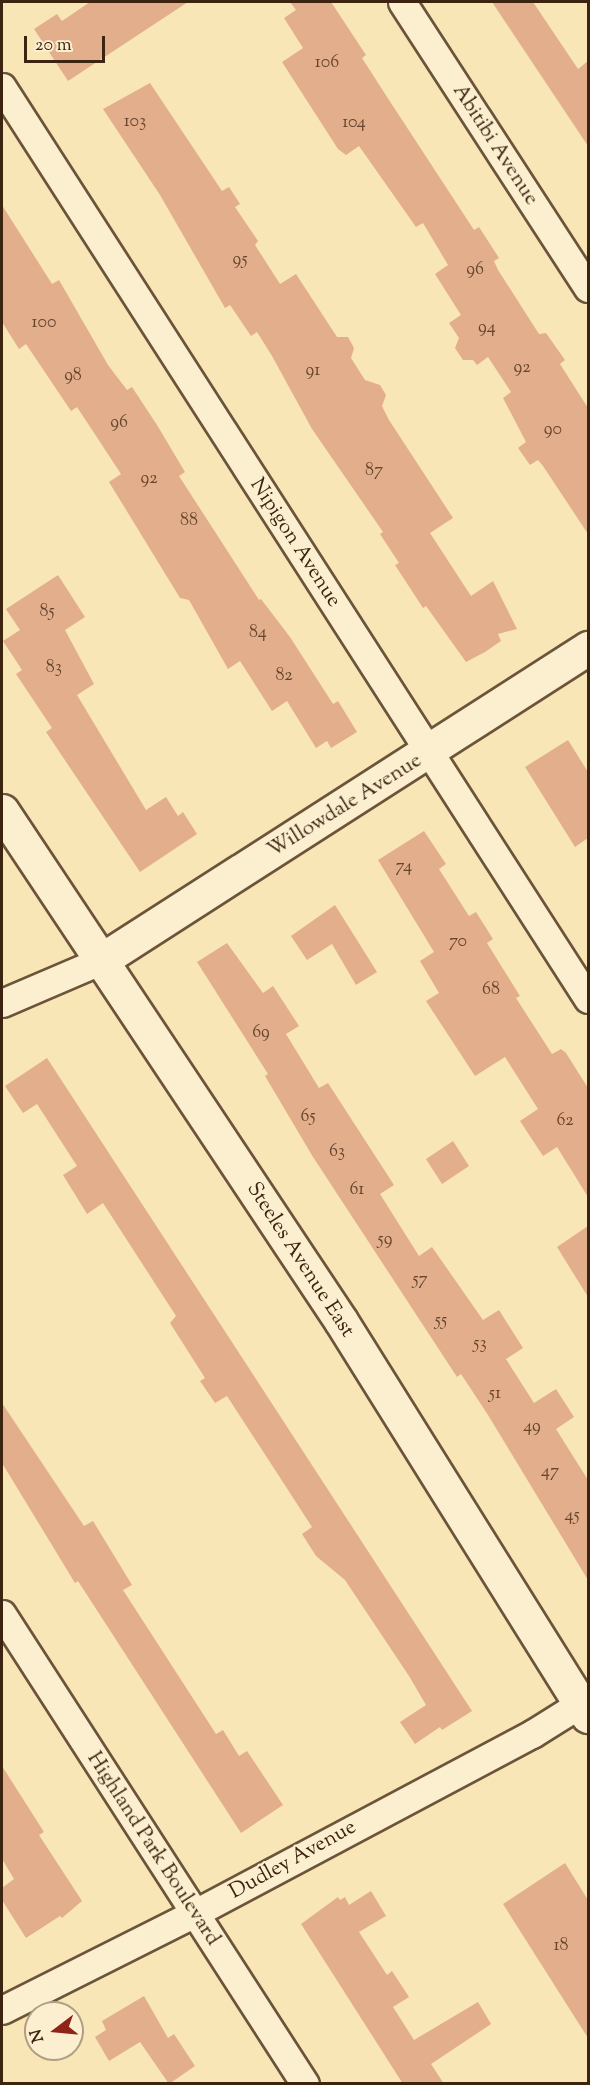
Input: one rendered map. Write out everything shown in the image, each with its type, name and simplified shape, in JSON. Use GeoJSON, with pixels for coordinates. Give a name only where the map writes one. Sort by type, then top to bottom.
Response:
{"type":"FeatureCollection","features":[{"type":"Feature","properties":{"kind":"main road","name":"Willowdale Avenue"},"geometry":{"type":"LineString","coordinates":[[100,961],[430,753],[588,648]]}},
{"type":"Feature","properties":{"kind":"main road","name":"Steeles Avenue East"},"geometry":{"type":"LineString","coordinates":[[2,811],[341,1321],[586,1706]]}},
{"type":"Feature","properties":{"kind":"street","name":"Abitibi Avenue"},"geometry":{"type":"LineString","coordinates":[[402,2],[588,288]]}},
{"type":"Feature","properties":{"kind":"street","name":"Nipigon Avenue"},"geometry":{"type":"LineString","coordinates":[[2,87],[588,999]]}},
{"type":"Feature","properties":{"kind":"street"},"geometry":{"type":"LineString","coordinates":[[2,1003],[100,961]]}},
{"type":"Feature","properties":{"kind":"street","name":"Highland Park Boulevard"},"geometry":{"type":"LineString","coordinates":[[2,1614],[305,2084]]}},
{"type":"Feature","properties":{"kind":"street","name":"Dudley Avenue"},"geometry":{"type":"LineString","coordinates":[[2,2010],[195,1913],[586,1706]]}},
{"type":"Feature","properties":{"kind":"building"},"geometry":{"type":"Polygon","coordinates":[[[90,2],[188,2],[68,81],[34,29],[57,14],[62,21],[90,2]]]}},
{"type":"Feature","properties":{"kind":"building"},"geometry":{"type":"Polygon","coordinates":[[[290,2],[331,2],[366,55],[362,58],[474,230],[479,227],[499,258],[494,261],[498,270],[539,334],[546,333],[565,360],[560,364],[588,408],[588,534],[543,466],[538,460],[530,465],[518,448],[526,442],[503,398],[511,392],[488,357],[477,365],[473,360],[463,360],[455,348],[459,338],[449,323],[461,315],[435,274],[448,265],[423,223],[416,227],[359,146],[346,155],[338,149],[282,62],[303,48],[284,18],[296,10],[290,2]]]}},
{"type":"Feature","properties":{"kind":"building"},"geometry":{"type":"Polygon","coordinates":[[[492,2],[533,2],[578,69],[588,61],[588,146],[492,2]]]}},
{"type":"Feature","properties":{"kind":"building"},"geometry":{"type":"Polygon","coordinates":[[[150,83],[222,191],[229,187],[240,204],[235,207],[258,241],[255,245],[280,284],[296,274],[337,337],[348,337],[354,348],[351,358],[365,380],[380,385],[386,395],[382,406],[389,420],[453,518],[430,533],[471,596],[493,581],[517,629],[498,634],[501,641],[485,652],[466,662],[426,606],[423,608],[395,565],[399,563],[380,534],[383,532],[312,429],[257,332],[251,336],[230,305],[225,308],[160,195],[103,109],[150,83]]]}},
{"type":"Feature","properties":{"kind":"building"},"geometry":{"type":"Polygon","coordinates":[[[2,205],[52,284],[59,280],[108,365],[127,390],[132,387],[157,425],[185,472],[179,476],[259,600],[261,599],[290,637],[333,704],[338,701],[357,732],[331,748],[327,741],[316,748],[287,701],[272,711],[240,661],[228,669],[189,600],[180,598],[109,482],[121,474],[77,407],[71,411],[26,344],[19,349],[2,322],[2,205]]]}},
{"type":"Feature","properties":{"kind":"building"},"geometry":{"type":"Polygon","coordinates":[[[58,575],[85,617],[65,630],[94,684],[77,695],[146,810],[166,797],[178,816],[183,812],[197,834],[140,872],[46,732],[52,728],[16,674],[22,670],[3,641],[20,630],[6,609],[58,575]]]}},
{"type":"Feature","properties":{"kind":"building"},"geometry":{"type":"Polygon","coordinates":[[[568,740],[588,772],[588,838],[575,847],[525,767],[568,740]]]}},
{"type":"Feature","properties":{"kind":"building"},"geometry":{"type":"Polygon","coordinates":[[[424,831],[446,864],[439,869],[469,916],[476,912],[493,939],[487,943],[520,996],[516,998],[552,1054],[561,1049],[566,1053],[588,1088],[588,1197],[557,1147],[543,1156],[520,1121],[538,1109],[505,1057],[475,1076],[426,1001],[439,993],[420,961],[434,952],[378,860],[424,831]]]}},
{"type":"Feature","properties":{"kind":"building"},"geometry":{"type":"Polygon","coordinates":[[[335,905],[377,972],[356,985],[332,944],[307,960],[291,936],[335,905]]]}},
{"type":"Feature","properties":{"kind":"building"},"geometry":{"type":"Polygon","coordinates":[[[227,943],[263,993],[273,986],[299,1026],[286,1034],[319,1088],[328,1083],[394,1185],[380,1194],[419,1256],[432,1247],[483,1320],[499,1310],[523,1348],[506,1359],[534,1403],[556,1389],[574,1417],[556,1429],[588,1480],[588,1580],[488,1415],[461,1374],[457,1377],[313,1157],[265,1076],[268,1074],[197,962],[227,943]]]}},
{"type":"Feature","properties":{"kind":"building"},"geometry":{"type":"Polygon","coordinates":[[[47,1058],[472,1711],[442,1730],[440,1727],[415,1744],[400,1722],[426,1705],[409,1676],[345,1580],[316,1556],[302,1534],[312,1527],[227,1396],[215,1403],[200,1381],[205,1378],[170,1323],[176,1316],[103,1203],[87,1214],[63,1175],[77,1166],[37,1104],[23,1113],[5,1086],[47,1058]]]}},
{"type":"Feature","properties":{"kind":"building"},"geometry":{"type":"Polygon","coordinates":[[[453,1141],[469,1166],[442,1184],[426,1159],[453,1141]]]}},
{"type":"Feature","properties":{"kind":"building"},"geometry":{"type":"Polygon","coordinates":[[[588,1226],[588,1297],[557,1247],[588,1226]]]}},
{"type":"Feature","properties":{"kind":"building"},"geometry":{"type":"Polygon","coordinates":[[[2,1403],[84,1526],[93,1521],[132,1585],[123,1590],[216,1734],[223,1730],[239,1756],[247,1751],[283,1805],[241,1833],[78,1581],[75,1583],[2,1463],[2,1403]]]}},
{"type":"Feature","properties":{"kind":"building"},"geometry":{"type":"Polygon","coordinates":[[[2,1766],[44,1832],[39,1835],[82,1901],[62,1918],[60,1916],[26,1938],[2,1900],[2,1888],[14,1879],[2,1859],[2,1766]]]}},
{"type":"Feature","properties":{"kind":"building"},"geometry":{"type":"Polygon","coordinates":[[[565,1863],[588,1900],[588,2038],[503,1904],[565,1863]]]}},
{"type":"Feature","properties":{"kind":"building"},"geometry":{"type":"Polygon","coordinates":[[[371,1891],[386,1916],[359,1932],[387,1975],[392,1971],[409,1997],[393,2007],[414,2040],[478,2002],[491,2024],[431,2064],[444,2084],[403,2084],[301,1924],[338,1897],[340,1900],[345,1897],[349,1905],[371,1891]]]}},
{"type":"Feature","properties":{"kind":"building"},"geometry":{"type":"Polygon","coordinates":[[[144,1996],[168,2038],[174,2034],[195,2066],[169,2084],[140,2042],[109,2061],[95,2037],[106,2030],[102,2021],[144,1996]]]}}]}
